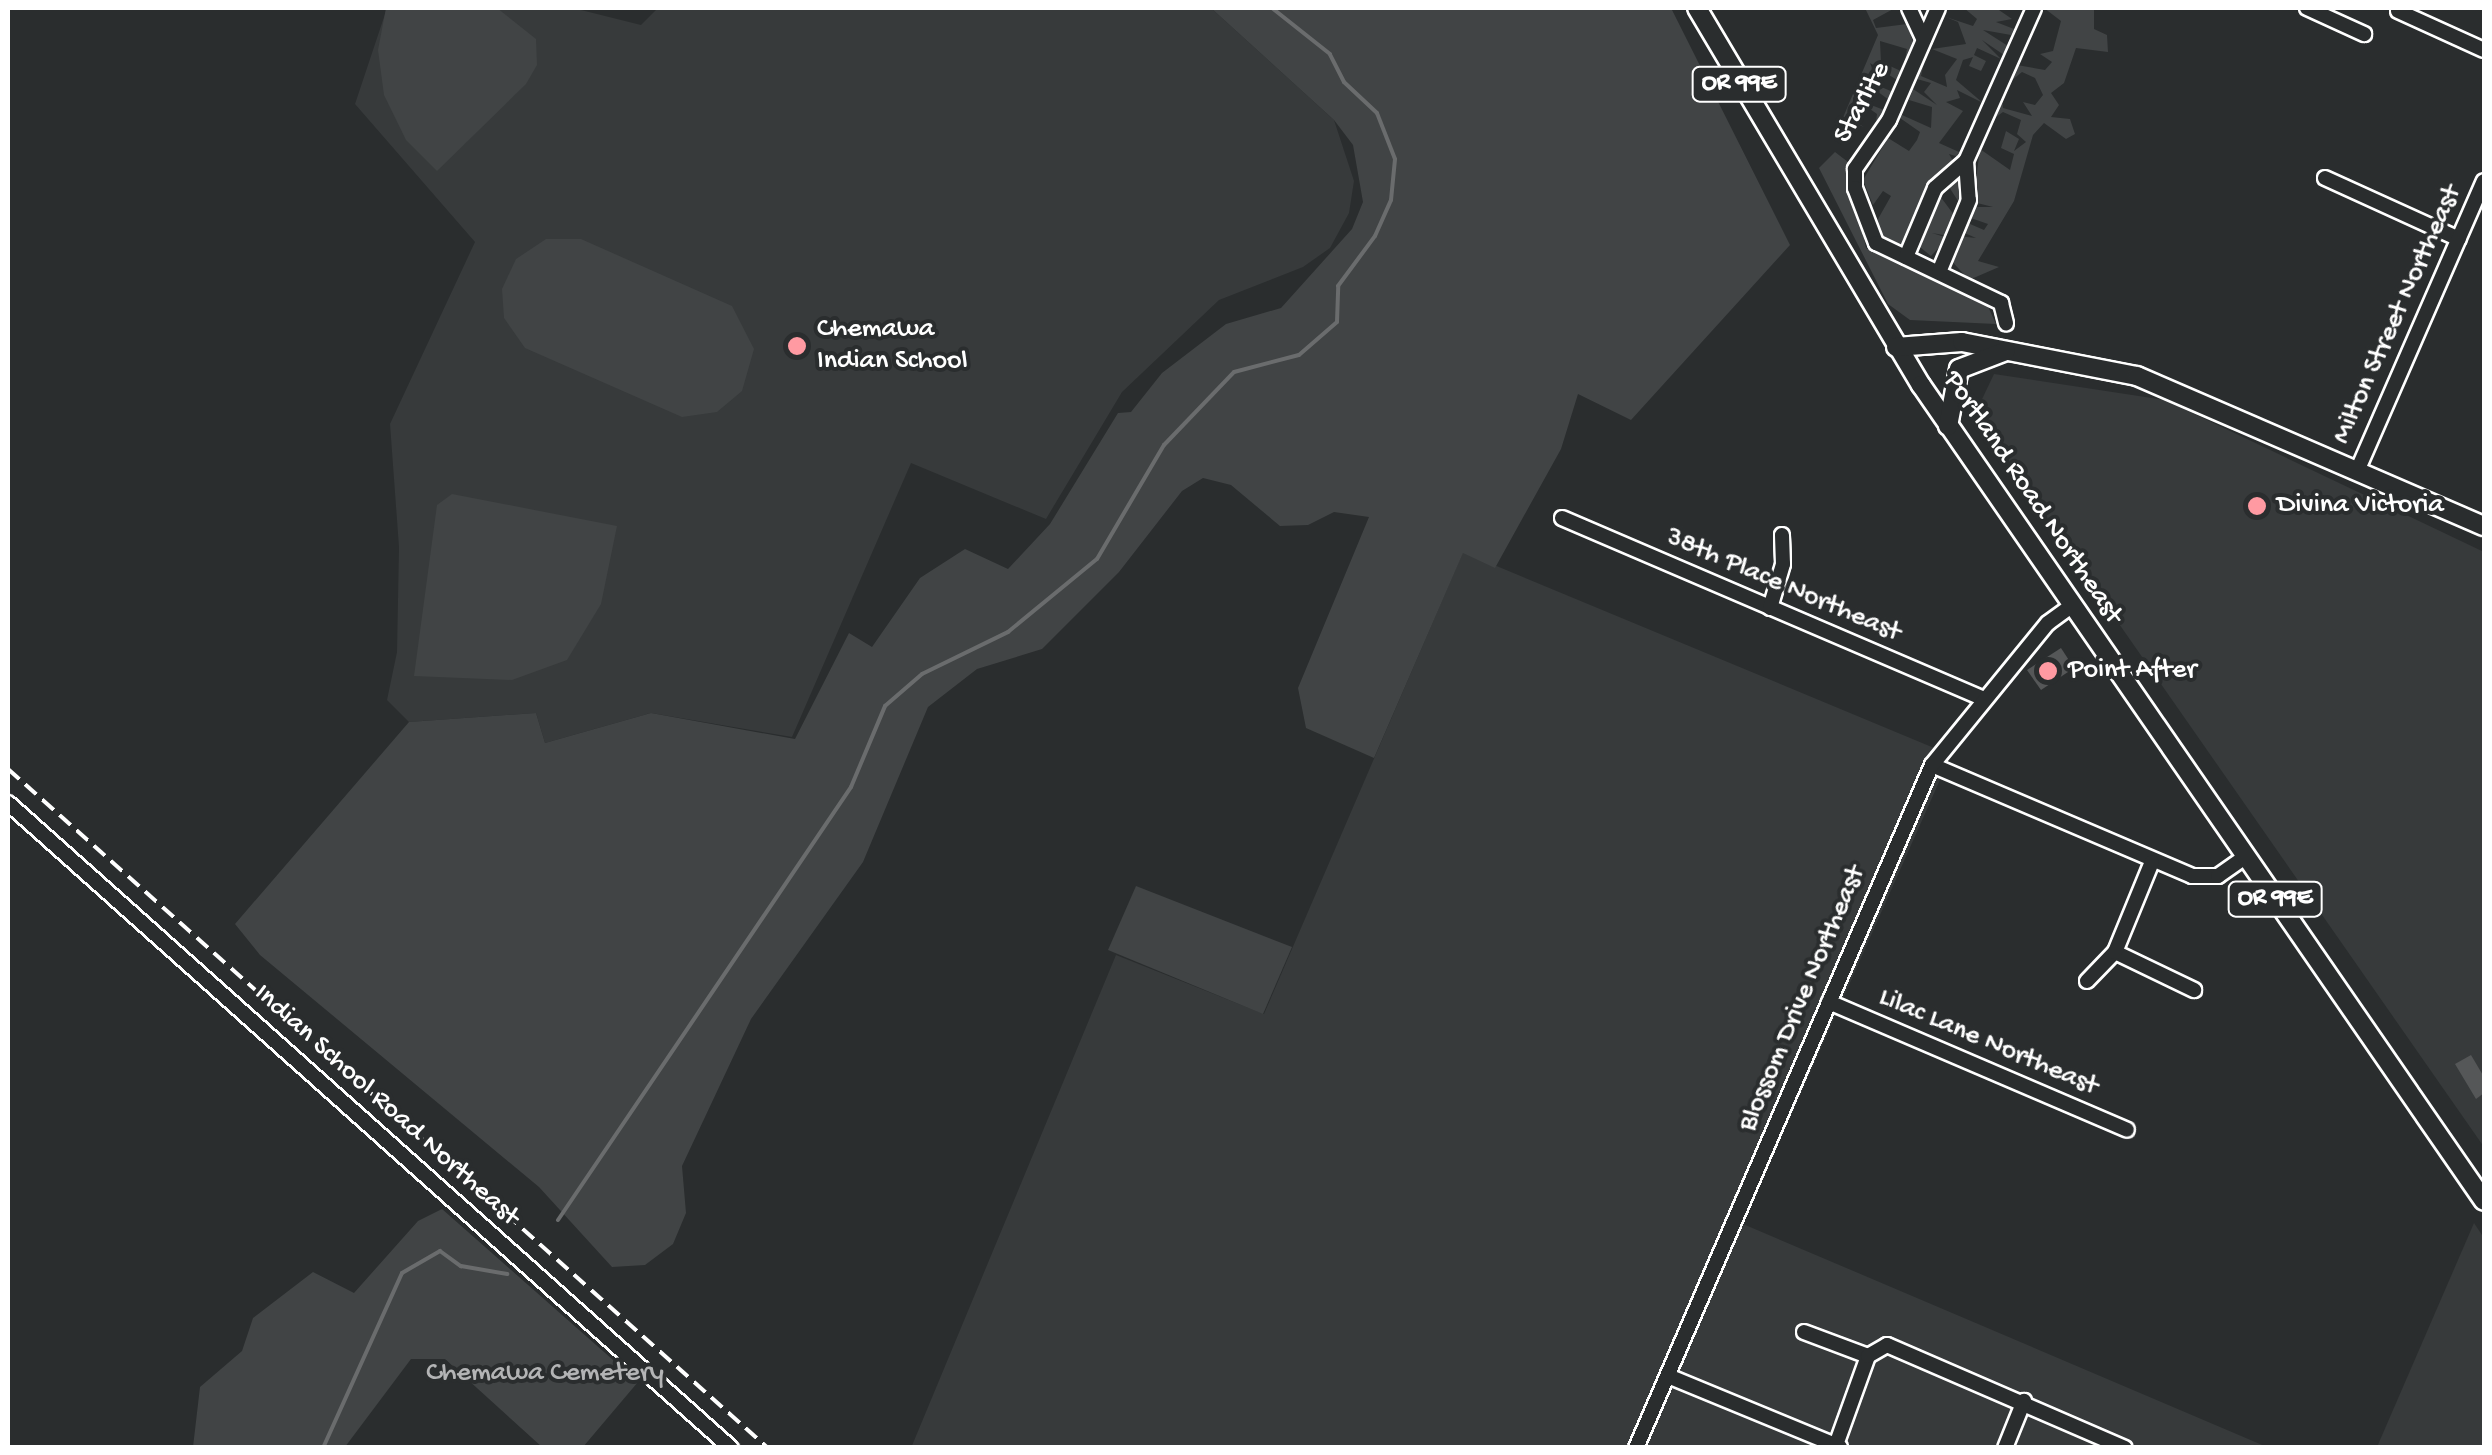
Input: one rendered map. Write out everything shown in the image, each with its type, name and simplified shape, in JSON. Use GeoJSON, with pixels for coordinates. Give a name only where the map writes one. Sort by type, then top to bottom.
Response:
{"type":"FeatureCollection","features":[{"type":"Feature","properties":{"kind":"main road","name":"Portland Road Northeast"},"geometry":{"type":"LineString","coordinates":[[1697,8],[1896,346],[1948,426],[2482,1192]]}},
{"type":"Feature","properties":{"kind":"main road"},"geometry":{"type":"LineString","coordinates":[[1896,346],[1944,340],[2137,376],[2484,526]]}},
{"type":"Feature","properties":{"kind":"main road"},"geometry":{"type":"LineString","coordinates":[[1948,426],[1959,369],[2013,350]]}},
{"type":"Feature","properties":{"kind":"street"},"geometry":{"type":"LineString","coordinates":[[1909,8],[1924,40]]}},
{"type":"Feature","properties":{"kind":"street","name":"Starlite"},"geometry":{"type":"LineString","coordinates":[[1938,8],[1889,120],[1853,175],[1876,243],[2001,303],[2006,323]]}},
{"type":"Feature","properties":{"kind":"street"},"geometry":{"type":"LineString","coordinates":[[1906,257],[1936,188],[1966,160],[2034,8]]}},
{"type":"Feature","properties":{"kind":"street"},"geometry":{"type":"LineString","coordinates":[[2307,8],[2364,34]]}},
{"type":"Feature","properties":{"kind":"street"},"geometry":{"type":"LineString","coordinates":[[2398,11],[2484,50]]}},
{"type":"Feature","properties":{"kind":"street"},"geometry":{"type":"LineString","coordinates":[[1939,272],[1969,200],[1966,160]]}},
{"type":"Feature","properties":{"kind":"street"},"geometry":{"type":"LineString","coordinates":[[2325,178],[2459,240]]}},
{"type":"Feature","properties":{"kind":"street","name":"Milton Street Northeast"},"geometry":{"type":"LineString","coordinates":[[2358,469],[2484,181]]}},
{"type":"Feature","properties":{"kind":"street","name":"38th Place Northeast"},"geometry":{"type":"LineString","coordinates":[[1562,518],[1984,699]]}},
{"type":"Feature","properties":{"kind":"street"},"geometry":{"type":"LineString","coordinates":[[1770,608],[1781,577],[1782,536]]}},
{"type":"Feature","properties":{"kind":"street","name":"Blossom Drive Northeast"},"geometry":{"type":"LineString","coordinates":[[1636,1448],[1932,766],[1984,699],[2071,606]]}},
{"type":"Feature","properties":{"kind":"street"},"geometry":{"type":"LineString","coordinates":[[1932,766],[2152,862],[2208,878],[2245,857]]}},
{"type":"Feature","properties":{"kind":"street","name":"Indian School Road Northeast"},"geometry":{"type":"LineString","coordinates":[[8,803],[732,1448]]}},
{"type":"Feature","properties":{"kind":"street"},"geometry":{"type":"LineString","coordinates":[[2087,981],[2115,952],[2152,862]]}},
{"type":"Feature","properties":{"kind":"street"},"geometry":{"type":"LineString","coordinates":[[2115,952],[2194,990]]}},
{"type":"Feature","properties":{"kind":"street","name":"Lilac Lane Northeast"},"geometry":{"type":"LineString","coordinates":[[1829,1002],[2126,1130]]}},
{"type":"Feature","properties":{"kind":"street"},"geometry":{"type":"LineString","coordinates":[[1804,1332],[1868,1356]]}},
{"type":"Feature","properties":{"kind":"street"},"geometry":{"type":"LineString","coordinates":[[1668,1376],[1838,1446],[1868,1356],[1886,1344],[2126,1448]]}},
{"type":"Feature","properties":{"kind":"street"},"geometry":{"type":"LineString","coordinates":[[2005,1448],[2024,1401]]}},
{"type":"Feature","properties":{"kind":"shaded area","name":"Chemawa Indian School"},"geometry":{"type":"Polygon","coordinates":[[[387,8],[573,8],[641,25],[658,8],[1211,8],[1334,120],[1354,181],[1349,213],[1330,248],[1303,267],[1219,300],[1122,392],[1046,519],[911,463],[792,737],[651,713],[545,743],[536,713],[409,722],[387,700],[397,652],[399,547],[390,424],[475,242],[355,104],[387,8]]]}},
{"type":"Feature","properties":{"kind":"shaded area"},"geometry":{"type":"Polygon","coordinates":[[[1994,374],[2165,400],[2484,552],[2484,1147],[1974,416],[1994,374]]]}},
{"type":"Feature","properties":{"kind":"shaded area"},"geometry":{"type":"Polygon","coordinates":[[[1463,552],[1951,755],[1743,1224],[2267,1447],[911,1448],[1116,955],[1264,1014],[1463,552]]]}},
{"type":"Feature","properties":{"kind":"shaded area"},"geometry":{"type":"Polygon","coordinates":[[[2474,1223],[2484,1238],[2484,1447],[2377,1447],[2474,1223]]]}},
{"type":"Feature","properties":{"kind":"green space"},"geometry":{"type":"Polygon","coordinates":[[[386,8],[497,8],[536,39],[537,65],[526,84],[437,171],[406,140],[384,95],[378,50],[386,8]]]}},
{"type":"Feature","properties":{"kind":"green space"},"geometry":{"type":"Polygon","coordinates":[[[1211,8],[1671,8],[1790,245],[1631,420],[1578,394],[1561,449],[1495,568],[1463,553],[1374,758],[1306,728],[1298,688],[1369,517],[1334,512],[1308,525],[1280,526],[1231,485],[1203,478],[1182,491],[1119,572],[1042,649],[977,669],[928,707],[863,862],[751,1019],[682,1166],[686,1213],[673,1244],[645,1265],[612,1267],[539,1187],[260,955],[235,924],[409,722],[536,713],[545,743],[651,713],[795,739],[849,633],[872,647],[920,578],[965,549],[1008,569],[1050,524],[1118,413],[1131,412],[1162,373],[1226,324],[1281,308],[1352,229],[1363,202],[1353,145],[1334,120],[1211,8]]]}},
{"type":"Feature","properties":{"kind":"green space"},"geometry":{"type":"Polygon","coordinates":[[[1865,8],[1895,8],[1873,20],[1876,28],[1907,24],[1913,42],[1904,65],[1907,49],[1880,41],[1881,62],[1901,71],[1897,80],[1870,63],[1879,86],[1893,92],[1889,100],[1866,83],[1866,103],[1884,110],[1876,122],[1877,114],[1853,97],[1854,121],[1864,127],[1848,120],[1833,141],[1878,35],[1865,8]]]}},
{"type":"Feature","properties":{"kind":"green space"},"geometry":{"type":"Polygon","coordinates":[[[1964,8],[1996,8],[2012,19],[1996,22],[2014,29],[2011,35],[1983,30],[2008,46],[2004,55],[1982,40],[2001,59],[1977,48],[1974,55],[1986,61],[1981,71],[1969,66],[1973,57],[1963,60],[1956,80],[1983,103],[1957,90],[1960,98],[1946,102],[1963,111],[1939,143],[1959,152],[1967,143],[1962,158],[1949,154],[1967,185],[1962,207],[1949,187],[1937,192],[1957,219],[1949,236],[1932,233],[1948,238],[1931,256],[1910,239],[1904,249],[1879,238],[1878,219],[1891,196],[1883,191],[1873,205],[1863,180],[1888,138],[1909,151],[1917,140],[1920,132],[1900,118],[1902,115],[1931,128],[1932,107],[1909,100],[1913,89],[1937,105],[1924,92],[1931,83],[1917,79],[1924,63],[1921,76],[1947,87],[1945,75],[1957,59],[1932,49],[1966,44],[1958,22],[1946,17],[1973,26],[1977,19],[1964,8]]]}},
{"type":"Feature","properties":{"kind":"green space"},"geometry":{"type":"Polygon","coordinates":[[[2044,8],[2094,8],[2094,29],[2107,35],[2108,52],[2076,48],[2064,83],[2051,93],[2059,105],[2051,117],[2070,119],[2075,134],[2066,139],[2044,123],[2033,135],[2014,201],[1978,261],[1999,267],[1969,280],[1948,257],[1957,236],[1976,238],[1960,231],[1963,221],[1984,230],[1988,224],[1965,216],[1969,207],[1993,207],[1973,202],[1980,149],[2010,170],[2014,154],[2001,148],[2006,131],[2019,139],[2014,151],[2026,142],[2017,134],[2021,120],[2003,112],[1993,119],[2002,99],[2003,108],[2032,116],[2023,102],[2035,105],[2043,95],[2035,78],[2022,72],[2011,81],[2017,65],[2045,70],[2052,62],[2040,54],[2053,51],[2061,21],[2044,8]]]}},
{"type":"Feature","properties":{"kind":"green space"},"geometry":{"type":"Polygon","coordinates":[[[1835,152],[1848,162],[1866,248],[1986,302],[1996,324],[1910,320],[1888,304],[1819,168],[1835,152]]]}},
{"type":"Feature","properties":{"kind":"green space"},"geometry":{"type":"Polygon","coordinates":[[[546,239],[581,239],[732,306],[754,349],[742,391],[717,412],[682,417],[525,348],[504,318],[502,289],[516,259],[546,239]]]}},
{"type":"Feature","properties":{"kind":"green space"},"geometry":{"type":"Polygon","coordinates":[[[452,494],[617,526],[601,604],[567,660],[512,680],[414,676],[437,505],[452,494]]]}},
{"type":"Feature","properties":{"kind":"green space"},"geometry":{"type":"Polygon","coordinates":[[[1136,886],[1292,947],[1263,1014],[1108,950],[1136,886]]]}},
{"type":"Feature","properties":{"kind":"green space","name":"Chemawa Cemetery"},"geometry":{"type":"Polygon","coordinates":[[[442,1209],[638,1382],[583,1447],[542,1447],[445,1359],[411,1359],[345,1447],[193,1447],[200,1387],[242,1351],[253,1318],[313,1272],[354,1293],[418,1221],[442,1209]]]}},
{"type":"Feature","properties":{"kind":"building","name":"Point After"},"geometry":{"type":"Polygon","coordinates":[[[2061,648],[2074,668],[2041,690],[2027,670],[2061,648]]]}},
{"type":"Feature","properties":{"kind":"building"},"geometry":{"type":"Polygon","coordinates":[[[2471,1055],[2484,1077],[2484,1093],[2476,1099],[2455,1064],[2471,1055]]]}},
{"type":"Feature","properties":{"kind":"waterway"},"geometry":{"type":"LineString","coordinates":[[558,1220],[851,787],[885,706],[922,674],[1008,632],[1097,559],[1164,445],[1234,372],[1299,355],[1337,322],[1338,286],[1375,236],[1391,200],[1395,159],[1377,113],[1344,82],[1330,54],[1272,8]]}},
{"type":"Feature","properties":{"kind":"waterway"},"geometry":{"type":"LineString","coordinates":[[323,1448],[402,1273],[440,1251],[461,1266],[507,1274]]}},
{"type":"Feature","properties":{"kind":"railway"},"geometry":{"type":"LineString","coordinates":[[8,769],[768,1448]]}},
{"type":"Feature","properties":{"kind":"place","name":"Chemawa Indian School"},"geometry":{"type":"Point","coordinates":[797,346]}},
{"type":"Feature","properties":{"kind":"place","name":"Divina Victoria"},"geometry":{"type":"Point","coordinates":[2257,506]}},
{"type":"Feature","properties":{"kind":"place","name":"Point After"},"geometry":{"type":"Point","coordinates":[2048,671]}}]}
